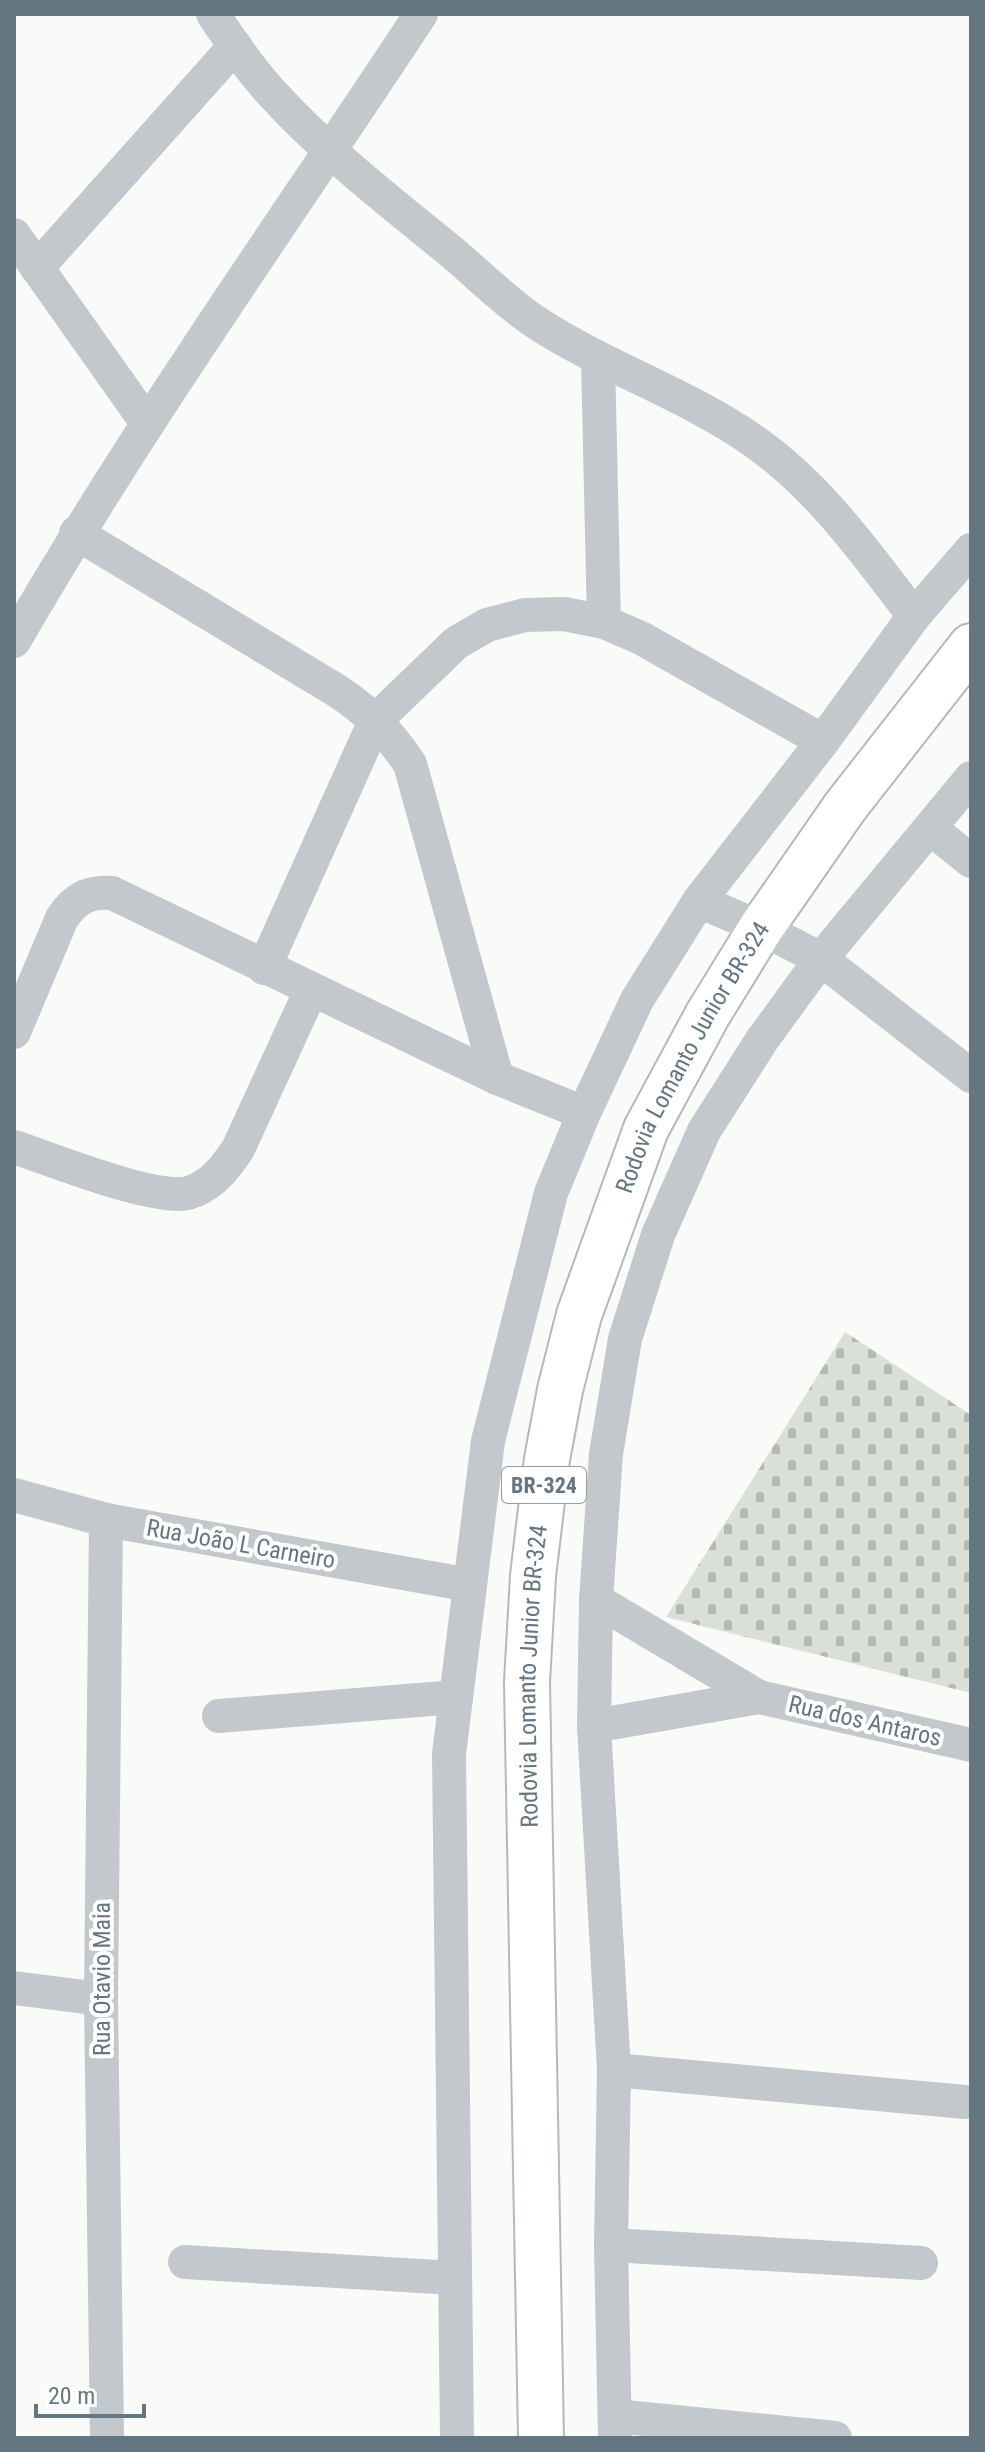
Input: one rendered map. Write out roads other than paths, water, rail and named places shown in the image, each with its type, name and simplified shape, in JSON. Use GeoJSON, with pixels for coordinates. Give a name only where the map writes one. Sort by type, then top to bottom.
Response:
{"type":"FeatureCollection","features":[{"type":"Feature","properties":{"kind":"highway","name":"Rodovia Lomanto Junior BR-324"},"geometry":{"type":"LineString","coordinates":[[541,2438],[527,1682],[533,1576],[547,1459],[560,1390],[579,1315],[646,1129],[708,1014],[761,928],[845,807],[971,646]]}},
{"type":"Feature","properties":{"kind":"street"},"geometry":{"type":"LineString","coordinates":[[213,14],[263,82],[293,114],[396,206],[534,321],[598,359],[702,409],[755,442],[801,479],[843,524],[914,616]]}},
{"type":"Feature","properties":{"kind":"street"},"geometry":{"type":"LineString","coordinates":[[14,641],[76,533],[147,423],[421,14]]}},
{"type":"Feature","properties":{"kind":"street"},"geometry":{"type":"LineString","coordinates":[[37,268],[235,46]]}},
{"type":"Feature","properties":{"kind":"street"},"geometry":{"type":"LineString","coordinates":[[14,235],[147,423]]}},
{"type":"Feature","properties":{"kind":"street"},"geometry":{"type":"LineString","coordinates":[[598,359],[604,622]]}},
{"type":"Feature","properties":{"kind":"street"},"geometry":{"type":"LineString","coordinates":[[76,533],[339,692],[365,710],[392,738],[410,764],[497,1078]]}},
{"type":"Feature","properties":{"kind":"street"},"geometry":{"type":"LineString","coordinates":[[457,2438],[449,1754],[491,1425],[551,1193],[584,1113],[637,1000],[699,901],[823,741],[914,616],[971,550]]}},
{"type":"Feature","properties":{"kind":"street"},"geometry":{"type":"LineString","coordinates":[[264,968],[375,721],[456,643],[487,625],[525,615],[564,614],[604,622],[641,638],[823,741]]}},
{"type":"Feature","properties":{"kind":"street"},"geometry":{"type":"LineString","coordinates":[[835,2438],[615,2427],[611,2245],[614,2070],[594,1726],[596,1600],[606,1454],[625,1339],[658,1235],[704,1131],[762,1040],[821,959],[971,778]]}},
{"type":"Feature","properties":{"kind":"street"},"geometry":{"type":"LineString","coordinates":[[930,828],[971,861]]}},
{"type":"Feature","properties":{"kind":"street"},"geometry":{"type":"LineString","coordinates":[[14,1032],[62,918],[71,905],[97,892],[112,893],[497,1078],[584,1113]]}},
{"type":"Feature","properties":{"kind":"street"},"geometry":{"type":"LineString","coordinates":[[699,901],[821,959],[971,1076]]}},
{"type":"Feature","properties":{"kind":"street"},"geometry":{"type":"LineString","coordinates":[[14,1147],[136,1188],[166,1194],[187,1193],[209,1184],[225,1169],[238,1149],[311,990]]}},
{"type":"Feature","properties":{"kind":"street","name":"Rua João L Carneiro"},"geometry":{"type":"LineString","coordinates":[[14,1495],[106,1520],[470,1585]]}},
{"type":"Feature","properties":{"kind":"street","name":"Rua Otavio Maia"},"geometry":{"type":"LineString","coordinates":[[106,1520],[101,1999],[107,2438]]}},
{"type":"Feature","properties":{"kind":"street","name":"Rua dos Antaros"},"geometry":{"type":"LineString","coordinates":[[596,1600],[759,1697],[971,1745]]}},
{"type":"Feature","properties":{"kind":"street"},"geometry":{"type":"LineString","coordinates":[[219,1716],[456,1697]]}},
{"type":"Feature","properties":{"kind":"street","name":"Rua dos Antaros"},"geometry":{"type":"LineString","coordinates":[[594,1726],[759,1697]]}},
{"type":"Feature","properties":{"kind":"street"},"geometry":{"type":"LineString","coordinates":[[14,1988],[101,1999]]}},
{"type":"Feature","properties":{"kind":"street"},"geometry":{"type":"LineString","coordinates":[[614,2070],[965,2102]]}},
{"type":"Feature","properties":{"kind":"street"},"geometry":{"type":"LineString","coordinates":[[611,2245],[921,2263]]}},
{"type":"Feature","properties":{"kind":"street"},"geometry":{"type":"LineString","coordinates":[[185,2262],[454,2278]]}}]}
